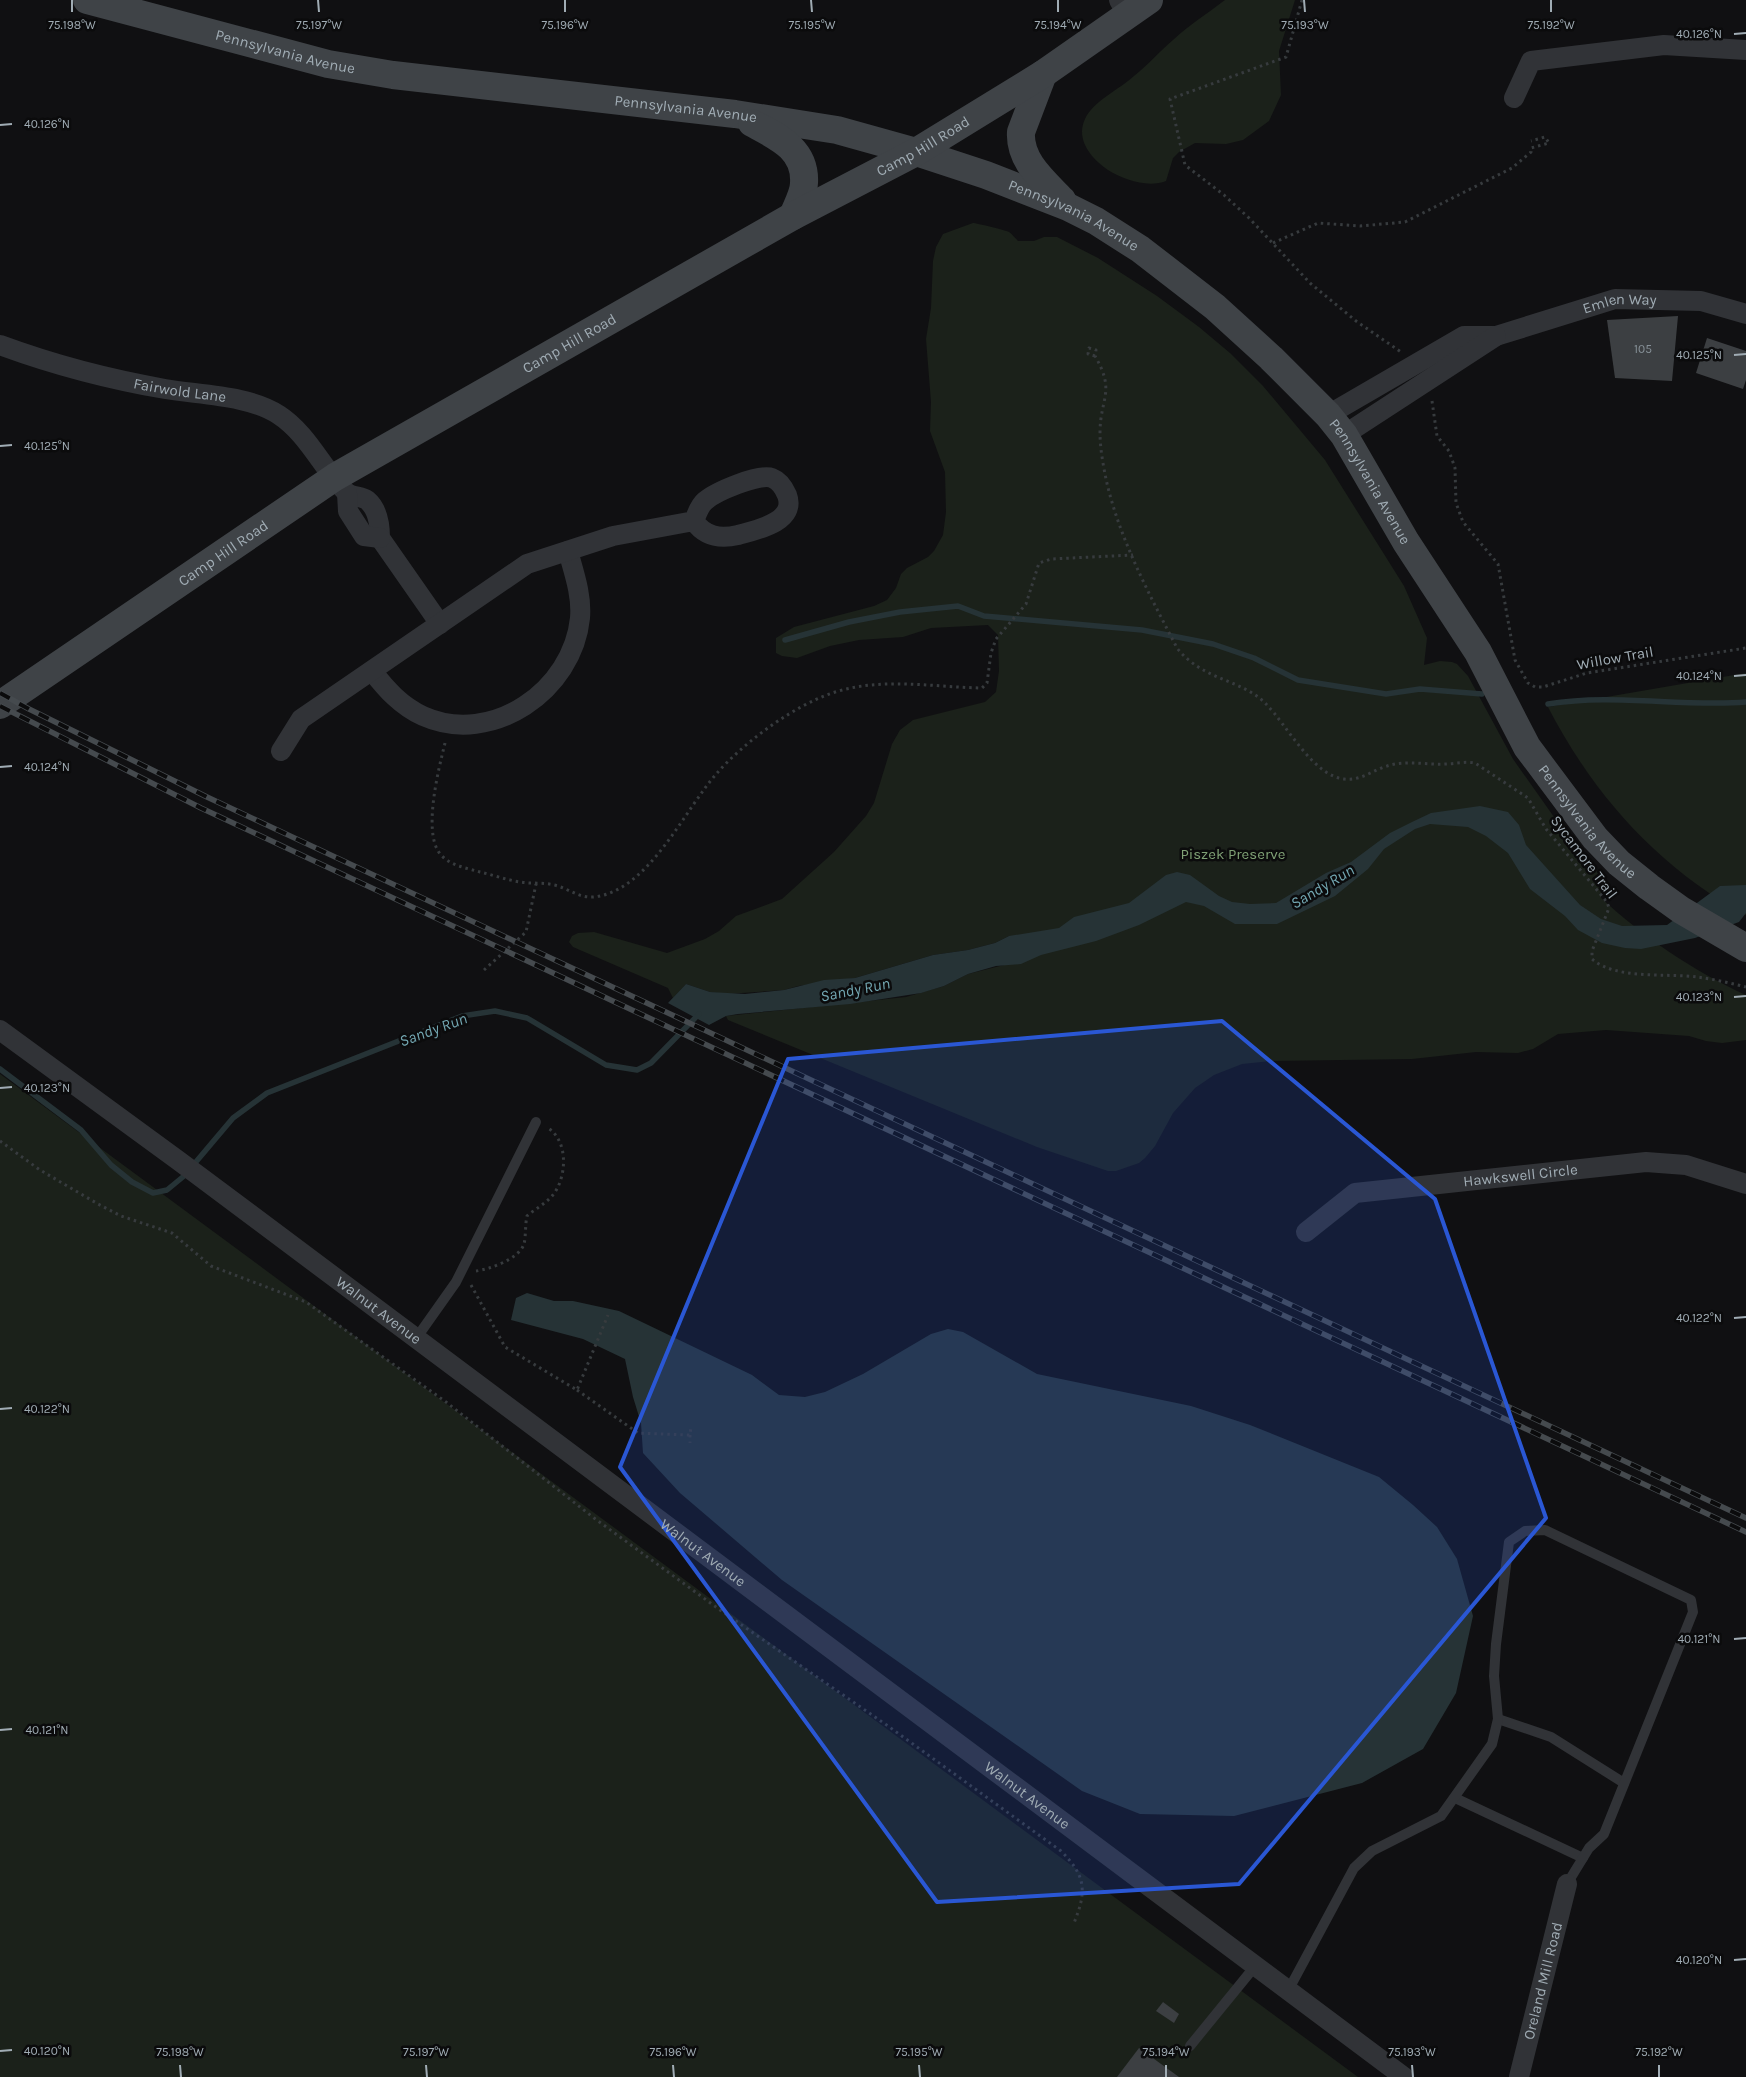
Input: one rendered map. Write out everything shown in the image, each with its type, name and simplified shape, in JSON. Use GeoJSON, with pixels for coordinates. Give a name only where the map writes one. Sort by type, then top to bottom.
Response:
{"type":"FeatureCollection","features":[{"type":"Feature","properties":{"kind":"main road","name":"Pennsylvania Avenue"},"geometry":{"type":"LineString","coordinates":[[87,0],[328,64],[393,75],[735,114],[837,130],[986,174],[1068,207],[1096,221],[1140,249],[1215,307],[1271,358],[1336,425],[1406,542],[1478,652],[1527,747],[1595,838],[1619,863],[1680,910],[1739,944]]}},
{"type":"Feature","properties":{"kind":"main road","name":"Camp Hill Road"},"geometry":{"type":"LineString","coordinates":[[0,705],[341,485],[793,216],[916,152],[1043,74],[1132,5]]}},
{"type":"Feature","properties":{"kind":"main road"},"geometry":{"type":"LineString","coordinates":[[1043,74],[1021,132],[1020,141],[1034,171],[1068,207]]}},
{"type":"Feature","properties":{"kind":"main road"},"geometry":{"type":"LineString","coordinates":[[735,114],[783,139],[800,158],[804,185],[793,216]]}},
{"type":"Feature","properties":{"kind":"street"},"geometry":{"type":"LineString","coordinates":[[1514,98],[1531,61],[1664,45],[1746,50]]}},
{"type":"Feature","properties":{"kind":"street","name":"Emlen Way"},"geometry":{"type":"LineString","coordinates":[[1336,425],[1424,384],[1496,336],[1615,298],[1701,301],[1746,314]]}},
{"type":"Feature","properties":{"kind":"street","name":"Emlen Way"},"geometry":{"type":"LineString","coordinates":[[1336,425],[1412,365],[1464,336],[1496,336]]}},
{"type":"Feature","properties":{"kind":"street","name":"Fairwold Lane"},"geometry":{"type":"LineString","coordinates":[[0,346],[101,377],[255,405],[278,414],[297,430],[341,485]]}},
{"type":"Feature","properties":{"kind":"street"},"geometry":{"type":"LineString","coordinates":[[341,485],[367,500],[380,522],[380,538],[440,624]]}},
{"type":"Feature","properties":{"kind":"street"},"geometry":{"type":"LineString","coordinates":[[281,751],[302,719],[527,564],[613,536],[694,521]]}},
{"type":"Feature","properties":{"kind":"street"},"geometry":{"type":"LineString","coordinates":[[372,671],[388,691],[402,703],[423,716],[449,722],[488,721],[507,716],[528,705],[551,685],[565,665],[575,640],[580,619],[580,598],[568,551]]}},
{"type":"Feature","properties":{"kind":"street","name":"Walnut Avenue"},"geometry":{"type":"LineString","coordinates":[[0,1030],[179,1161],[415,1340],[1404,2077]]}},
{"type":"Feature","properties":{"kind":"street","name":"Hawkswell Circle"},"geometry":{"type":"LineString","coordinates":[[1306,1232],[1354,1193],[1646,1162],[1686,1164],[1746,1184]]}},
{"type":"Feature","properties":{"kind":"street","name":"Oreland Mill Road"},"geometry":{"type":"LineString","coordinates":[[1519,2077],[1567,1884]]}},
{"type":"Feature","properties":{"kind":"lane"},"geometry":{"type":"LineString","coordinates":[[415,1340],[461,1273],[536,1122]]}},
{"type":"Feature","properties":{"kind":"lane"},"geometry":{"type":"LineString","coordinates":[[1288,1989],[1354,1868],[1372,1851],[1441,1816],[1492,1744],[1498,1720],[1494,1676],[1495,1652],[1509,1542],[1525,1531],[1545,1530],[1691,1600],[1693,1612],[1604,1834],[1589,1848],[1567,1884]]}},
{"type":"Feature","properties":{"kind":"lane"},"geometry":{"type":"LineString","coordinates":[[1498,1720],[1551,1737],[1624,1784]]}},
{"type":"Feature","properties":{"kind":"lane"},"geometry":{"type":"LineString","coordinates":[[1455,1798],[1583,1858]]}},
{"type":"Feature","properties":{"kind":"lane"},"geometry":{"type":"LineString","coordinates":[[1190,2046],[1256,1965]]}},
{"type":"Feature","properties":{"kind":"path"},"geometry":{"type":"LineString","coordinates":[[1302,0],[1286,57],[1170,99],[1185,165],[1224,195],[1310,283],[1356,322],[1406,355],[1412,365]]}},
{"type":"Feature","properties":{"kind":"path"},"geometry":{"type":"LineString","coordinates":[[1273,243],[1318,223],[1360,226],[1405,222],[1512,168],[1531,152],[1531,148],[1549,143],[1545,137],[1531,141]]}},
{"type":"Feature","properties":{"kind":"path","name":"Sycamore Trail"},"geometry":{"type":"LineString","coordinates":[[1094,356],[1106,377],[1107,389],[1100,433],[1106,476],[1120,526],[1166,626],[1183,656],[1208,674],[1254,694],[1309,756],[1330,775],[1350,780],[1398,763],[1475,763],[1528,798],[1546,829],[1569,859],[1602,894],[1609,908],[1592,951],[1592,959],[1607,969],[1696,976],[1746,987]]}},
{"type":"Feature","properties":{"kind":"path","name":"Willow Trail"},"geometry":{"type":"LineString","coordinates":[[1424,384],[1435,408],[1437,436],[1449,451],[1455,468],[1456,503],[1462,522],[1498,564],[1513,649],[1522,676],[1534,687],[1543,687],[1588,673],[1746,648]]}},
{"type":"Feature","properties":{"kind":"path"},"geometry":{"type":"LineString","coordinates":[[449,722],[434,796],[433,833],[437,851],[453,864],[519,882],[551,884],[583,896],[604,894],[622,885],[649,864],[706,786],[733,757],[788,716],[816,699],[867,684],[894,682],[982,688],[987,683],[991,653],[996,639],[1024,606],[1030,594],[1036,567],[1043,560],[1133,555]]}},
{"type":"Feature","properties":{"kind":"path"},"geometry":{"type":"LineString","coordinates":[[484,970],[526,932],[536,884]]}},
{"type":"Feature","properties":{"kind":"path"},"geometry":{"type":"LineString","coordinates":[[461,1273],[486,1270],[517,1254],[524,1245],[527,1216],[552,1197],[560,1184],[564,1162],[560,1144],[550,1129],[536,1122]]}},
{"type":"Feature","properties":{"kind":"path"},"geometry":{"type":"LineString","coordinates":[[0,1142],[40,1170],[98,1204],[121,1216],[172,1233],[211,1266],[306,1302],[380,1352],[594,1518],[720,1610],[896,1732],[1061,1851],[1076,1866],[1081,1878],[1079,1911],[1074,1923]]}},
{"type":"Feature","properties":{"kind":"path"},"geometry":{"type":"LineString","coordinates":[[461,1273],[475,1290],[489,1321],[505,1347],[577,1390],[638,1433],[690,1435]]}},
{"type":"Feature","properties":{"kind":"path"},"geometry":{"type":"LineString","coordinates":[[577,1390],[608,1315]]}},
{"type":"Feature","properties":{"kind":"path"},"geometry":{"type":"LineString","coordinates":[[690,1427],[690,1443]]}},
{"type":"Feature","properties":{"kind":"highlighted area"},"geometry":{"type":"Polygon","coordinates":[[[1222,1021],[1435,1199],[1546,1518],[1239,1884],[937,1902],[620,1467],[788,1059],[1222,1021]]]}},
{"type":"Feature","properties":{"kind":"green space"},"geometry":{"type":"Polygon","coordinates":[[[1225,0],[1295,0],[1279,51],[1281,95],[1269,121],[1243,140],[1226,144],[1195,143],[1179,152],[1173,158],[1166,181],[1152,184],[1136,182],[1108,170],[1091,155],[1084,141],[1082,127],[1089,112],[1094,106],[1139,72],[1185,29],[1225,0]]]}},
{"type":"Feature","properties":{"kind":"green space","name":"Piszek Preserve"},"geometry":{"type":"Polygon","coordinates":[[[973,223],[1009,232],[1018,241],[1034,241],[1044,237],[1057,237],[1098,258],[1157,296],[1199,327],[1230,353],[1263,386],[1325,460],[1404,586],[1427,638],[1424,665],[1440,661],[1452,662],[1457,664],[1468,676],[1513,759],[1554,817],[1597,869],[1601,880],[1601,898],[1652,940],[1688,964],[1746,995],[1746,1040],[1722,1043],[1689,1036],[1606,1030],[1558,1034],[1533,1049],[1518,1053],[1476,1052],[1412,1059],[1271,1061],[1242,1064],[1214,1075],[1195,1088],[1173,1113],[1155,1146],[1139,1163],[1116,1171],[1108,1171],[1037,1147],[728,1020],[726,1016],[906,997],[944,986],[968,974],[1008,964],[1009,936],[995,943],[968,950],[933,955],[855,978],[798,986],[784,990],[727,994],[710,992],[686,984],[673,998],[668,988],[573,947],[569,942],[572,936],[578,933],[594,932],[667,953],[705,939],[719,931],[736,916],[782,899],[834,852],[866,816],[874,803],[892,744],[900,730],[913,720],[985,702],[996,692],[999,671],[998,635],[988,625],[931,628],[903,637],[859,640],[830,646],[797,658],[782,656],[776,653],[776,638],[794,627],[874,606],[887,600],[896,588],[901,574],[907,568],[928,557],[934,551],[943,535],[946,512],[945,472],[930,431],[931,402],[926,339],[931,308],[933,261],[936,247],[943,234],[973,223]]]}},
{"type":"Feature","properties":{"kind":"green space"},"geometry":{"type":"Polygon","coordinates":[[[1746,673],[1746,915],[1684,875],[1631,826],[1607,799],[1586,770],[1548,707],[1746,673]]]}},
{"type":"Feature","properties":{"kind":"green space"},"geometry":{"type":"Polygon","coordinates":[[[0,1074],[1358,2077],[0,2077],[0,1074]]]}},
{"type":"Feature","properties":{"kind":"water"},"geometry":{"type":"Polygon","coordinates":[[[1480,806],[1508,812],[1519,825],[1526,845],[1580,905],[1601,919],[1622,926],[1667,925],[1720,886],[1746,885],[1746,913],[1739,922],[1695,938],[1641,949],[1602,943],[1578,930],[1565,916],[1530,889],[1508,853],[1486,836],[1468,827],[1430,824],[1415,829],[1384,849],[1368,869],[1335,896],[1277,924],[1235,924],[1204,906],[1186,902],[1139,925],[1096,941],[1041,955],[1021,964],[996,966],[968,974],[944,986],[921,993],[850,1004],[738,1014],[726,1016],[709,1025],[668,1003],[686,984],[710,992],[745,994],[784,990],[824,980],[855,978],[933,955],[968,950],[995,943],[1009,936],[1059,928],[1074,917],[1129,903],[1166,875],[1177,872],[1190,875],[1219,896],[1232,902],[1250,904],[1276,903],[1326,873],[1351,862],[1390,833],[1412,822],[1431,813],[1480,806]]]}},
{"type":"Feature","properties":{"kind":"water"},"geometry":{"type":"Polygon","coordinates":[[[527,1293],[554,1301],[573,1301],[619,1311],[752,1375],[779,1395],[805,1397],[825,1392],[863,1374],[931,1334],[948,1329],[963,1332],[1037,1374],[1191,1406],[1250,1425],[1379,1477],[1437,1527],[1457,1559],[1473,1616],[1456,1693],[1423,1749],[1362,1783],[1234,1816],[1140,1814],[1082,1791],[782,1580],[680,1493],[643,1453],[641,1423],[625,1359],[583,1339],[511,1320],[516,1298],[527,1293]]]}},
{"type":"Feature","properties":{"kind":"building"},"geometry":{"type":"Polygon","coordinates":[[[1678,316],[1672,381],[1615,378],[1607,320],[1678,316]]]}},
{"type":"Feature","properties":{"kind":"building"},"geometry":{"type":"Polygon","coordinates":[[[1707,338],[1746,351],[1746,380],[1743,389],[1696,373],[1707,338]]]}},
{"type":"Feature","properties":{"kind":"building"},"geometry":{"type":"Polygon","coordinates":[[[1163,2002],[1179,2014],[1174,2023],[1156,2011],[1163,2002]]]}},
{"type":"Feature","properties":{"kind":"building"},"geometry":{"type":"Polygon","coordinates":[[[1139,2048],[1179,2077],[1117,2077],[1139,2048]]]}},
{"type":"Feature","properties":{"kind":"waterway"},"geometry":{"type":"LineString","coordinates":[[785,640],[849,622],[900,612],[958,606],[984,616],[1142,630],[1213,644],[1254,658],[1298,680],[1386,694],[1420,689],[1482,694]]}},
{"type":"Feature","properties":{"kind":"waterway"},"geometry":{"type":"LineString","coordinates":[[1548,704],[1597,700],[1696,703],[1746,702]]}},
{"type":"Feature","properties":{"kind":"waterway","name":"Sandy Run"},"geometry":{"type":"LineString","coordinates":[[0,1069],[81,1130],[111,1165],[132,1182],[153,1193],[167,1190],[184,1176],[233,1118],[267,1093],[462,1016],[495,1011],[527,1018],[606,1065],[637,1070],[651,1063],[699,1014]]}},
{"type":"Feature","properties":{"kind":"railway"},"geometry":{"type":"LineString","coordinates":[[0,693],[207,797],[1746,1518]]}},
{"type":"Feature","properties":{"kind":"railway"},"geometry":{"type":"LineString","coordinates":[[0,706],[201,808],[1746,1532]]}}]}
